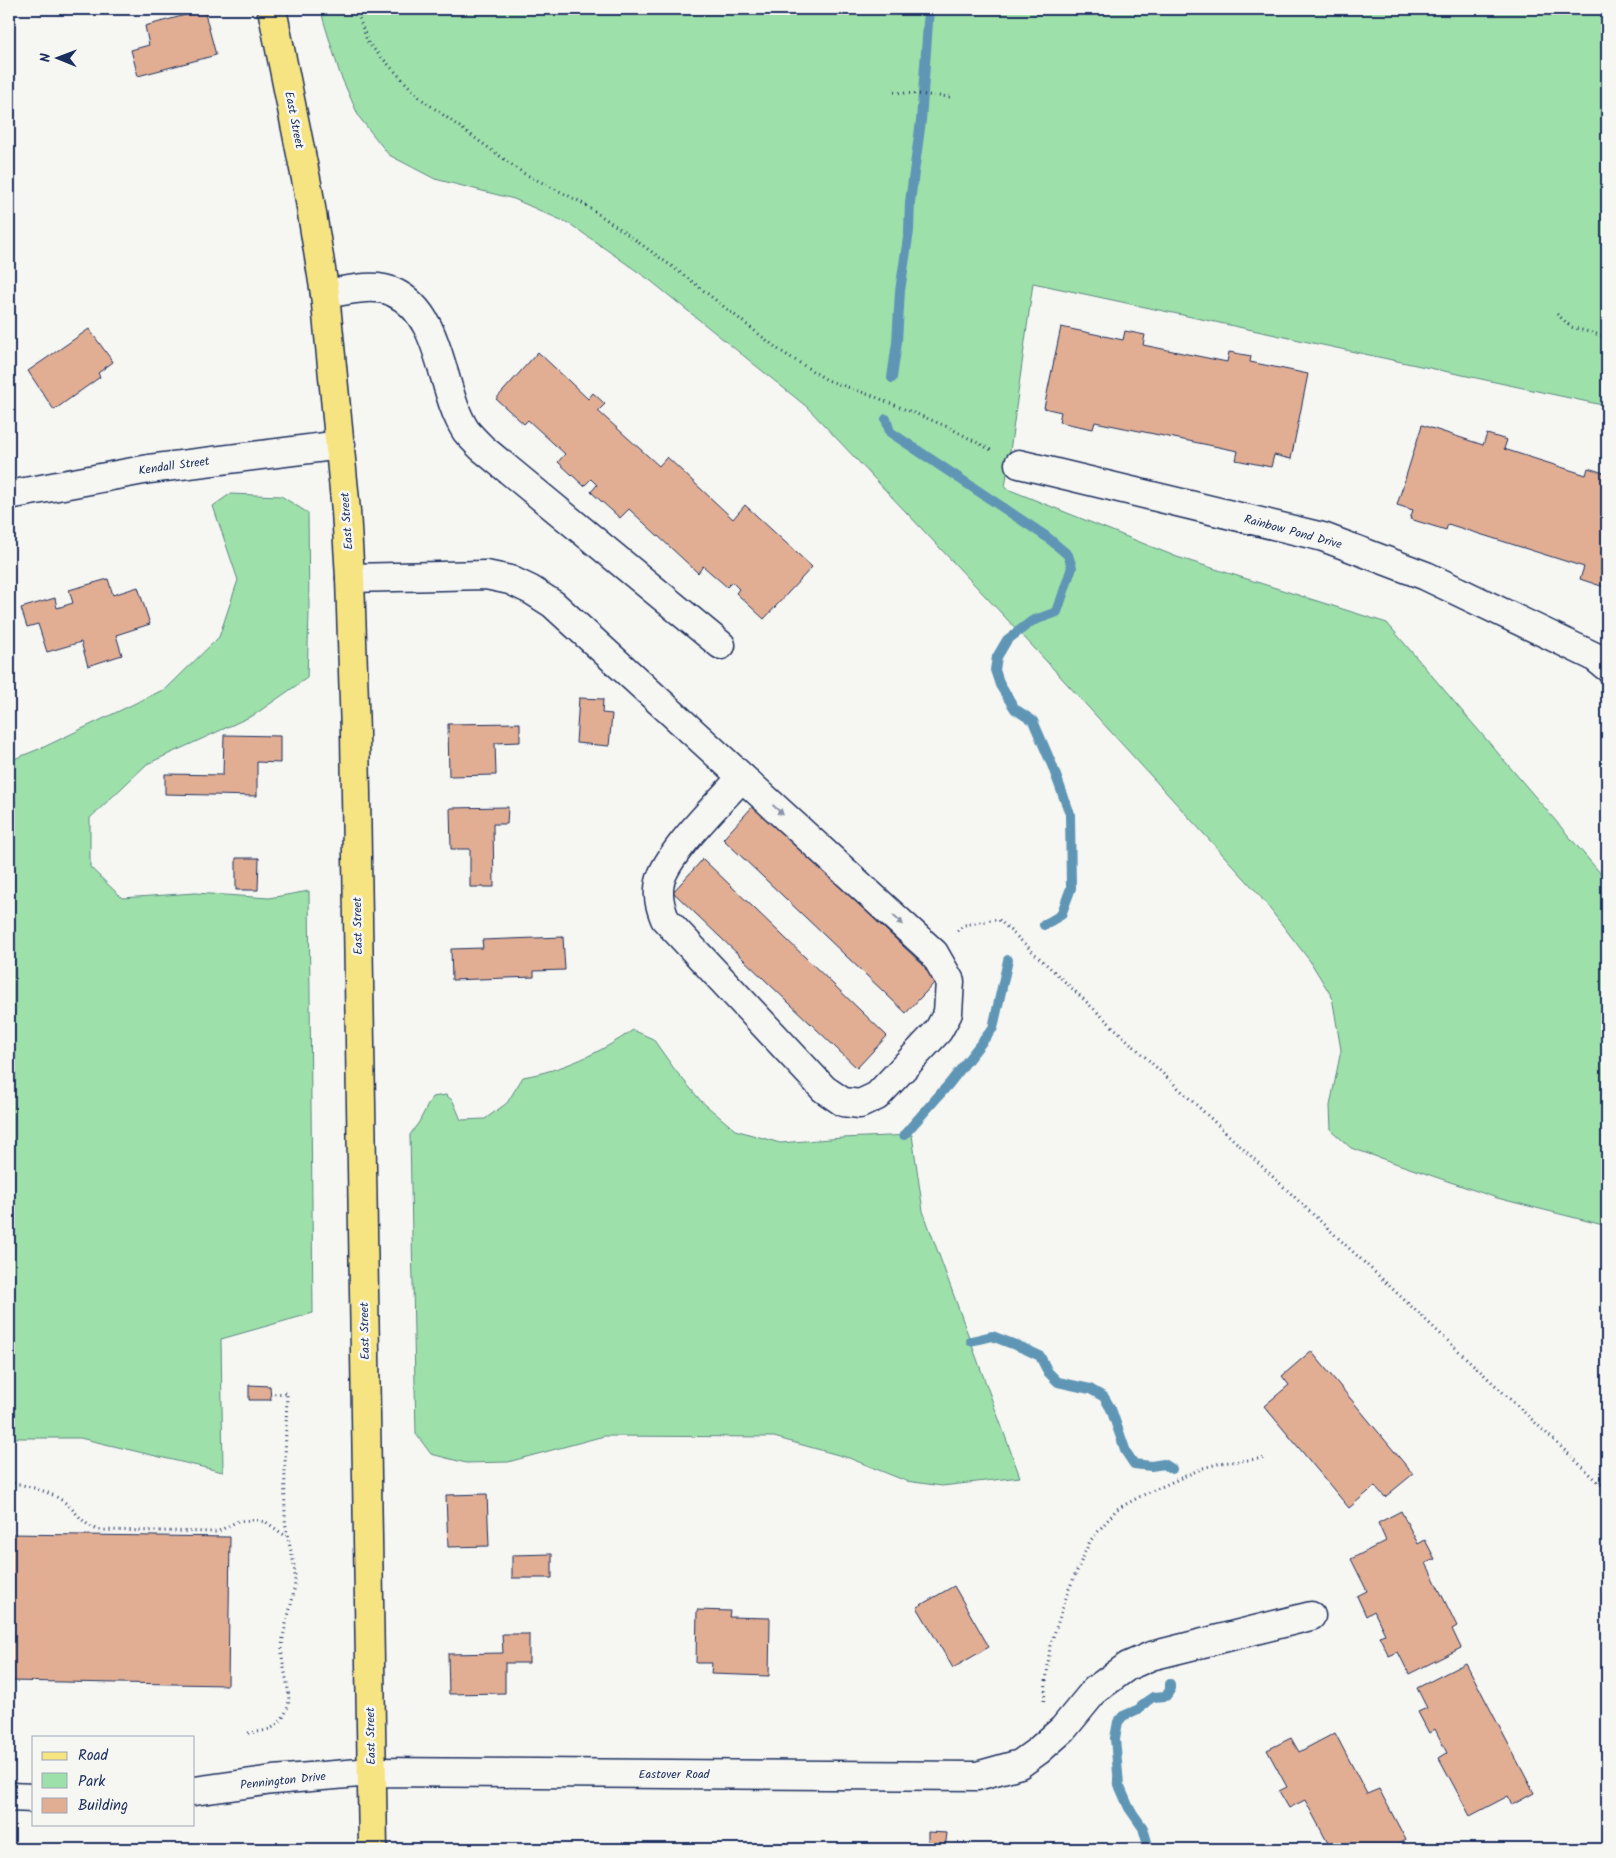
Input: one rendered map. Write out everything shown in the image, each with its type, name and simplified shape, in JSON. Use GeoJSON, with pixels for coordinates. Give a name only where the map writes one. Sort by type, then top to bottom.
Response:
{"type":"FeatureCollection","features":[{"type":"Feature","properties":{"kind":"main road","name":"East Street"},"geometry":{"type":"LineString","coordinates":[[272,9],[308,189],[325,294],[341,445],[350,578],[355,743],[373,1849]]}},
{"type":"Feature","properties":{"kind":"street"},"geometry":{"type":"LineString","coordinates":[[325,294],[369,288],[392,291],[412,305],[430,331],[456,408],[466,431],[482,448],[721,645]]}},
{"type":"Feature","properties":{"kind":"street","name":"Kendall Street"},"geometry":{"type":"LineString","coordinates":[[9,495],[150,469],[341,445]]}},
{"type":"Feature","properties":{"kind":"street","name":"Rainbow Pond Drive"},"geometry":{"type":"LineString","coordinates":[[1019,464],[1323,537],[1426,576],[1593,656],[1607,667]]}},
{"type":"Feature","properties":{"kind":"street"},"geometry":{"type":"LineString","coordinates":[[350,578],[486,575],[510,580],[531,590],[553,604],[742,777],[934,953],[950,981],[948,1013],[938,1031],[876,1096],[860,1104],[843,1102],[824,1088],[666,919],[658,904],[660,882],[668,862],[742,777]]}},
{"type":"Feature","properties":{"kind":"street","name":"Eastover Road"},"geometry":{"type":"LineString","coordinates":[[372,1772],[977,1776],[1020,1764],[1038,1752],[1063,1729],[1095,1690],[1128,1666],[1151,1656],[1311,1616]]}},
{"type":"Feature","properties":{"kind":"street","name":"Pennington Drive"},"geometry":{"type":"LineString","coordinates":[[195,1791],[273,1780],[372,1772]]}},
{"type":"Feature","properties":{"kind":"street"},"geometry":{"type":"LineString","coordinates":[[9,1797],[32,1798]]}},
{"type":"Feature","properties":{"kind":"path"},"geometry":{"type":"LineString","coordinates":[[356,9],[368,43],[420,98],[523,173],[579,201],[616,226],[685,276],[779,350],[827,380],[873,396],[948,427],[1019,464]]}},
{"type":"Feature","properties":{"kind":"path"},"geometry":{"type":"LineString","coordinates":[[894,92],[951,97]]}},
{"type":"Feature","properties":{"kind":"path"},"geometry":{"type":"LineString","coordinates":[[1557,314],[1571,326],[1607,337]]}},
{"type":"Feature","properties":{"kind":"path"},"geometry":{"type":"LineString","coordinates":[[934,953],[964,925],[998,919],[1607,1490]]}},
{"type":"Feature","properties":{"kind":"path"},"geometry":{"type":"LineString","coordinates":[[248,1734],[269,1730],[282,1720],[289,1707],[282,1645],[295,1580],[285,1516],[287,1393],[271,1394]]}},
{"type":"Feature","properties":{"kind":"path"},"geometry":{"type":"LineString","coordinates":[[1044,1704],[1050,1646],[1068,1589],[1090,1540],[1117,1509],[1203,1468],[1221,1463],[1267,1458]]}},
{"type":"Feature","properties":{"kind":"path"},"geometry":{"type":"LineString","coordinates":[[9,1482],[22,1484],[55,1496],[68,1505],[89,1526],[98,1530],[217,1532],[238,1521],[253,1520],[266,1522],[287,1537]]}},
{"type":"Feature","properties":{"kind":"green space"},"geometry":{"type":"Polygon","coordinates":[[[322,9],[1607,9],[1607,406],[1033,283],[1005,488],[1177,557],[1387,623],[1607,881],[1607,1226],[1497,1198],[1351,1148],[1331,1130],[1330,1106],[1341,1050],[1332,997],[1310,961],[1256,891],[1037,651],[807,407],[651,281],[570,224],[514,199],[435,179],[389,155],[359,117],[340,74],[323,19],[322,9]]]}},
{"type":"Feature","properties":{"kind":"green space"},"geometry":{"type":"Polygon","coordinates":[[[230,494],[281,496],[308,513],[309,613],[307,678],[254,715],[147,764],[90,818],[90,867],[122,898],[195,893],[269,898],[309,891],[313,1313],[221,1339],[223,1472],[80,1438],[9,1438],[9,761],[44,747],[167,688],[219,637],[238,580],[213,506],[230,494]]]}},
{"type":"Feature","properties":{"kind":"green space"},"geometry":{"type":"Polygon","coordinates":[[[633,1030],[653,1039],[675,1070],[701,1101],[735,1130],[780,1143],[912,1135],[923,1211],[1020,1477],[942,1486],[906,1481],[849,1458],[774,1437],[604,1436],[508,1462],[466,1463],[431,1454],[416,1434],[410,1135],[432,1097],[446,1095],[453,1101],[461,1120],[485,1119],[507,1103],[523,1077],[581,1060],[633,1030]]]}},
{"type":"Feature","properties":{"kind":"building"},"geometry":{"type":"Polygon","coordinates":[[[204,10],[216,55],[138,76],[131,50],[149,45],[145,26],[204,10]]]}},
{"type":"Feature","properties":{"kind":"building"},"geometry":{"type":"Polygon","coordinates":[[[1061,327],[1123,340],[1125,331],[1145,335],[1143,345],[1227,362],[1229,352],[1251,356],[1250,362],[1308,374],[1291,459],[1274,455],[1271,467],[1236,460],[1238,451],[1095,422],[1093,429],[1059,422],[1061,412],[1044,408],[1061,327]]]}},
{"type":"Feature","properties":{"kind":"building"},"geometry":{"type":"Polygon","coordinates":[[[89,329],[113,362],[98,373],[100,377],[54,410],[28,371],[89,329]]]}},
{"type":"Feature","properties":{"kind":"building"},"geometry":{"type":"Polygon","coordinates":[[[538,352],[588,399],[593,393],[605,404],[598,411],[659,466],[667,457],[733,519],[745,505],[812,567],[764,619],[736,593],[739,589],[732,582],[727,587],[703,566],[698,573],[629,509],[620,518],[591,492],[597,485],[591,479],[584,486],[558,462],[565,454],[528,420],[524,424],[496,399],[538,352]]]}},
{"type":"Feature","properties":{"kind":"building"},"geometry":{"type":"Polygon","coordinates":[[[1422,425],[1483,445],[1487,434],[1507,440],[1504,449],[1586,475],[1588,468],[1607,474],[1607,588],[1580,579],[1584,567],[1448,524],[1446,530],[1410,519],[1413,510],[1397,505],[1422,425]]]}},
{"type":"Feature","properties":{"kind":"building"},"geometry":{"type":"Polygon","coordinates":[[[108,579],[113,595],[138,587],[150,624],[116,635],[122,655],[88,666],[81,642],[47,652],[38,624],[27,627],[21,608],[55,598],[57,608],[73,603],[69,590],[108,579]]]}},
{"type":"Feature","properties":{"kind":"building"},"geometry":{"type":"Polygon","coordinates":[[[579,698],[603,699],[602,713],[612,714],[609,746],[576,743],[579,698]]]}},
{"type":"Feature","properties":{"kind":"building"},"geometry":{"type":"Polygon","coordinates":[[[520,723],[520,742],[495,743],[496,775],[449,776],[448,724],[520,723]]]}},
{"type":"Feature","properties":{"kind":"building"},"geometry":{"type":"Polygon","coordinates":[[[224,735],[280,736],[280,763],[257,762],[257,796],[165,794],[165,774],[223,775],[224,735]]]}},
{"type":"Feature","properties":{"kind":"building"},"geometry":{"type":"Polygon","coordinates":[[[754,805],[938,979],[906,1013],[723,839],[754,805]]]}},
{"type":"Feature","properties":{"kind":"building"},"geometry":{"type":"Polygon","coordinates":[[[508,807],[507,824],[493,824],[494,887],[470,887],[470,849],[451,849],[450,808],[508,807]]]}},
{"type":"Feature","properties":{"kind":"building"},"geometry":{"type":"Polygon","coordinates":[[[236,858],[259,858],[258,890],[236,890],[236,858]]]}},
{"type":"Feature","properties":{"kind":"building"},"geometry":{"type":"Polygon","coordinates":[[[703,859],[887,1036],[857,1068],[673,892],[703,859]]]}},
{"type":"Feature","properties":{"kind":"building"},"geometry":{"type":"Polygon","coordinates":[[[563,937],[565,970],[534,971],[534,977],[452,980],[451,949],[483,948],[482,940],[563,937]]]}},
{"type":"Feature","properties":{"kind":"building"},"geometry":{"type":"Polygon","coordinates":[[[1311,1351],[1413,1474],[1385,1497],[1375,1486],[1349,1508],[1264,1406],[1289,1385],[1282,1376],[1311,1351]]]}},
{"type":"Feature","properties":{"kind":"building"},"geometry":{"type":"Polygon","coordinates":[[[249,1385],[270,1386],[271,1400],[249,1400],[249,1385]]]}},
{"type":"Feature","properties":{"kind":"building"},"geometry":{"type":"Polygon","coordinates":[[[487,1494],[489,1546],[448,1547],[446,1495],[487,1494]]]}},
{"type":"Feature","properties":{"kind":"building"},"geometry":{"type":"Polygon","coordinates":[[[1401,1511],[1418,1544],[1425,1540],[1435,1559],[1426,1563],[1457,1626],[1452,1629],[1461,1648],[1409,1674],[1398,1652],[1389,1656],[1379,1636],[1385,1634],[1374,1611],[1366,1616],[1357,1596],[1367,1591],[1351,1559],[1386,1541],[1378,1523],[1401,1511]]]}},
{"type":"Feature","properties":{"kind":"building"},"geometry":{"type":"Polygon","coordinates":[[[9,1534],[230,1537],[228,1685],[9,1681],[9,1534]]]}},
{"type":"Feature","properties":{"kind":"building"},"geometry":{"type":"Polygon","coordinates":[[[552,1554],[552,1578],[512,1578],[512,1555],[552,1554]]]}},
{"type":"Feature","properties":{"kind":"building"},"geometry":{"type":"Polygon","coordinates":[[[954,1586],[989,1647],[953,1668],[917,1607],[954,1586]]]}},
{"type":"Feature","properties":{"kind":"building"},"geometry":{"type":"Polygon","coordinates":[[[697,1610],[730,1611],[729,1617],[770,1618],[769,1676],[711,1674],[712,1663],[696,1663],[697,1610]]]}},
{"type":"Feature","properties":{"kind":"building"},"geometry":{"type":"Polygon","coordinates":[[[502,1634],[529,1634],[529,1663],[505,1663],[505,1693],[449,1694],[448,1654],[503,1653],[502,1634]]]}},
{"type":"Feature","properties":{"kind":"building"},"geometry":{"type":"Polygon","coordinates":[[[1466,1663],[1534,1793],[1512,1805],[1508,1796],[1470,1816],[1439,1758],[1447,1753],[1435,1729],[1429,1733],[1418,1712],[1427,1708],[1417,1688],[1466,1663]]]}},
{"type":"Feature","properties":{"kind":"building"},"geometry":{"type":"Polygon","coordinates":[[[1335,1733],[1367,1794],[1379,1789],[1406,1840],[1390,1849],[1331,1849],[1305,1800],[1289,1808],[1279,1791],[1287,1787],[1267,1750],[1291,1738],[1299,1752],[1335,1733]]]}},
{"type":"Feature","properties":{"kind":"building"},"geometry":{"type":"Polygon","coordinates":[[[928,1832],[947,1833],[945,1849],[928,1849],[928,1832]]]}},
{"type":"Feature","properties":{"kind":"waterway"},"geometry":{"type":"LineString","coordinates":[[892,378],[897,342],[900,291],[909,231],[910,202],[921,121],[929,9]]}},
{"type":"Feature","properties":{"kind":"waterway"},"geometry":{"type":"LineString","coordinates":[[886,419],[890,432],[1047,537],[1068,555],[1072,567],[1057,612],[1032,621],[1007,640],[997,657],[995,670],[1000,685],[1015,709],[1033,721],[1070,814],[1071,888],[1061,915],[1044,925]]}},
{"type":"Feature","properties":{"kind":"waterway"},"geometry":{"type":"LineString","coordinates":[[904,1135],[949,1084],[993,1028],[1008,960]]}},
{"type":"Feature","properties":{"kind":"waterway"},"geometry":{"type":"LineString","coordinates":[[971,1341],[992,1336],[1040,1356],[1048,1372],[1058,1382],[1090,1389],[1104,1397],[1111,1409],[1126,1452],[1134,1464],[1151,1466],[1164,1464],[1172,1469]]}},
{"type":"Feature","properties":{"kind":"waterway"},"geometry":{"type":"LineString","coordinates":[[1149,1849],[1143,1828],[1129,1808],[1119,1785],[1115,1738],[1118,1722],[1123,1716],[1139,1709],[1153,1697],[1166,1696],[1170,1690],[1170,1684]]}}]}
